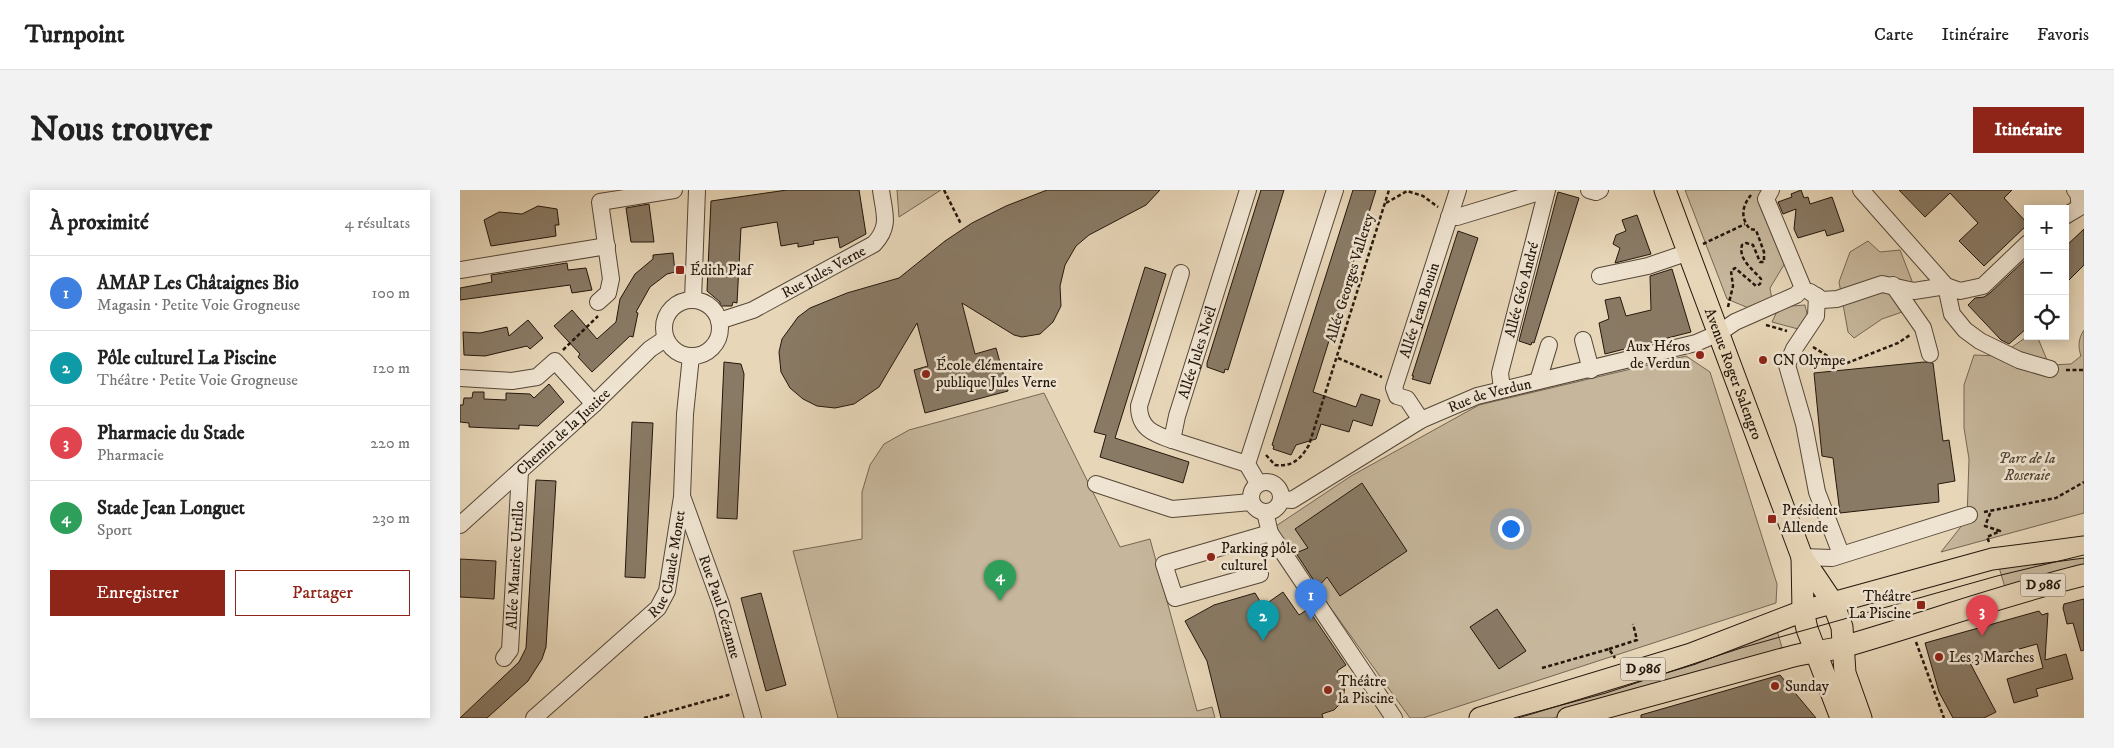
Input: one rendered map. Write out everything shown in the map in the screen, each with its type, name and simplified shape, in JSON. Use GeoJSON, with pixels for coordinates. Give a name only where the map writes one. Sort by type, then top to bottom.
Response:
{"type":"FeatureCollection","features":[{"type":"Feature","properties":{"kind":"main road","name":"Avenue Roger Salengro"},"geometry":{"type":"LineString","coordinates":[[1665,190],[1689,252],[1732,324],[1802,557],[1803,611],[1814,652],[1841,718]]}},
{"type":"Feature","properties":{"kind":"main road","name":"D 986"},"geometry":{"type":"LineString","coordinates":[[1833,603],[1992,559],[2084,546]]}},
{"type":"Feature","properties":{"kind":"main road","name":"Avenue Roger Salengro"},"geometry":{"type":"LineString","coordinates":[[1802,557],[1833,603],[1842,627],[1845,673],[1861,718]]}},
{"type":"Feature","properties":{"kind":"main road","name":"D 986"},"geometry":{"type":"LineString","coordinates":[[1844,646],[2004,598],[2018,591],[2084,575]]}},
{"type":"Feature","properties":{"kind":"main road"},"geometry":{"type":"LineString","coordinates":[[1803,611],[1833,603]]}},
{"type":"Feature","properties":{"kind":"main road","name":"D 986"},"geometry":{"type":"LineString","coordinates":[[1480,718],[1691,654],[1803,611]]}},
{"type":"Feature","properties":{"kind":"main road"},"geometry":{"type":"LineString","coordinates":[[1814,652],[1844,646]]}},
{"type":"Feature","properties":{"kind":"main road","name":"D 986"},"geometry":{"type":"LineString","coordinates":[[1568,718],[1814,652]]}},
{"type":"Feature","properties":{"kind":"street"},"geometry":{"type":"LineString","coordinates":[[598,302],[608,293],[611,279],[600,202],[615,195],[674,190]]}},
{"type":"Feature","properties":{"kind":"street"},"geometry":{"type":"LineString","coordinates":[[693,300],[697,190]]}},
{"type":"Feature","properties":{"kind":"street","name":"Rue Jules Verne"},"geometry":{"type":"LineString","coordinates":[[720,321],[753,310],[874,244],[883,234],[886,224],[880,190]]}},
{"type":"Feature","properties":{"kind":"street","name":"Allée Jules Noël"},"geometry":{"type":"LineString","coordinates":[[1172,440],[1177,416],[1248,190]]}},
{"type":"Feature","properties":{"kind":"street"},"geometry":{"type":"LineString","coordinates":[[1247,464],[1335,190]]}},
{"type":"Feature","properties":{"kind":"street","name":"Allée Jean Bouin"},"geometry":{"type":"LineString","coordinates":[[1394,388],[1458,190]]}},
{"type":"Feature","properties":{"kind":"street","name":"Allée Géo André"},"geometry":{"type":"LineString","coordinates":[[1449,217],[1457,217],[1546,190]]}},
{"type":"Feature","properties":{"kind":"street","name":"Allée Géo André"},"geometry":{"type":"LineString","coordinates":[[1502,389],[1500,373],[1546,190]]}},
{"type":"Feature","properties":{"kind":"street"},"geometry":{"type":"LineString","coordinates":[[1588,190],[1596,192],[1600,190]]}},
{"type":"Feature","properties":{"kind":"street"},"geometry":{"type":"LineString","coordinates":[[1771,190],[1766,199],[1795,272],[1810,292],[1822,300],[1837,300],[1882,284],[1914,290],[1946,286],[1960,291],[1983,286],[2024,247]]}},
{"type":"Feature","properties":{"kind":"street"},"geometry":{"type":"LineString","coordinates":[[1861,190],[1946,286],[1952,314],[1972,336],[2019,360],[2050,369]]}},
{"type":"Feature","properties":{"kind":"street"},"geometry":{"type":"LineString","coordinates":[[2069,214],[2080,207],[2078,193],[2075,190]]}},
{"type":"Feature","properties":{"kind":"street"},"geometry":{"type":"LineString","coordinates":[[460,270],[607,246]]}},
{"type":"Feature","properties":{"kind":"street"},"geometry":{"type":"LineString","coordinates":[[1600,276],[1648,266],[1689,252]]}},
{"type":"Feature","properties":{"kind":"street"},"geometry":{"type":"LineString","coordinates":[[1181,273],[1139,406],[1139,417],[1144,428],[1155,435],[1247,464],[1258,483]]}},
{"type":"Feature","properties":{"kind":"street"},"geometry":{"type":"LineString","coordinates":[[1893,285],[1922,328],[1930,354]]}},
{"type":"Feature","properties":{"kind":"street"},"geometry":{"type":"LineString","coordinates":[[1810,292],[1816,316],[1801,339],[1788,366],[1804,424],[1817,492],[1841,554]]}},
{"type":"Feature","properties":{"kind":"street","name":"Rue de Verdun"},"geometry":{"type":"LineString","coordinates":[[1265,512],[1277,507],[1281,499],[1292,500],[1421,420],[1476,396],[1591,370],[1696,342],[1796,295],[1810,292]]}},
{"type":"Feature","properties":{"kind":"street"},"geometry":{"type":"LineString","coordinates":[[693,300],[712,308],[720,321],[720,329],[715,346],[701,356],[678,353],[665,339],[663,326],[670,310],[684,301],[693,300]]}},
{"type":"Feature","properties":{"kind":"street","name":"Chemin de la Justice"},"geometry":{"type":"LineString","coordinates":[[460,525],[594,404],[650,349],[665,339]]}},
{"type":"Feature","properties":{"kind":"street"},"geometry":{"type":"LineString","coordinates":[[1583,340],[1591,370]]}},
{"type":"Feature","properties":{"kind":"street"},"geometry":{"type":"LineString","coordinates":[[1538,381],[1549,345]]}},
{"type":"Feature","properties":{"kind":"street","name":"Rue Claude Monet"},"geometry":{"type":"LineString","coordinates":[[534,718],[658,608],[666,592],[682,497],[685,414],[691,356]]}},
{"type":"Feature","properties":{"kind":"street"},"geometry":{"type":"LineString","coordinates":[[460,378],[512,381],[537,377],[555,361],[594,404]]}},
{"type":"Feature","properties":{"kind":"street"},"geometry":{"type":"LineString","coordinates":[[1394,388],[1397,396],[1407,399],[1421,420]]}},
{"type":"Feature","properties":{"kind":"street","name":"Allée Maurice Utrillo"},"geometry":{"type":"LineString","coordinates":[[504,658],[510,650],[520,471]]}},
{"type":"Feature","properties":{"kind":"street"},"geometry":{"type":"LineString","coordinates":[[1281,499],[1279,489],[1272,483],[1258,483],[1252,490],[1251,502],[1255,508],[1265,512],[1270,532],[1394,718]]}},
{"type":"Feature","properties":{"kind":"street"},"geometry":{"type":"LineString","coordinates":[[1096,484],[1172,509],[1251,502]]}},
{"type":"Feature","properties":{"kind":"street","name":"Rue Paul Cézanne"},"geometry":{"type":"LineString","coordinates":[[682,497],[721,604],[753,718]]}},
{"type":"Feature","properties":{"kind":"street"},"geometry":{"type":"LineString","coordinates":[[1802,557],[1832,558],[1968,515]]}},
{"type":"Feature","properties":{"kind":"street"},"geometry":{"type":"LineString","coordinates":[[1260,574],[1174,598],[1164,564],[1270,532]]}},
{"type":"Feature","properties":{"kind":"path"},"geometry":{"type":"LineString","coordinates":[[944,190],[961,224]]}},
{"type":"Feature","properties":{"kind":"path","name":"Allée Georges Vallerey"},"geometry":{"type":"LineString","coordinates":[[1255,441],[1265,449],[1266,456],[1275,464],[1287,466],[1302,458],[1309,445],[1338,358],[1389,190]]}},
{"type":"Feature","properties":{"kind":"path"},"geometry":{"type":"LineString","coordinates":[[1756,190],[1744,204],[1743,214],[1745,224],[1750,229],[1756,230],[1765,258],[1764,262],[1760,262],[1752,245],[1746,243],[1742,245],[1744,261],[1761,279],[1760,284],[1756,286],[1736,268],[1731,270],[1733,286],[1728,305],[1732,324],[1794,333],[1842,365],[1898,343],[1922,328]]}},
{"type":"Feature","properties":{"kind":"path"},"geometry":{"type":"LineString","coordinates":[[1385,204],[1392,198],[1407,191],[1423,196],[1436,206],[1443,215],[1449,217]]}},
{"type":"Feature","properties":{"kind":"path"},"geometry":{"type":"LineString","coordinates":[[1689,252],[1745,224]]}},
{"type":"Feature","properties":{"kind":"path"},"geometry":{"type":"LineString","coordinates":[[555,361],[562,351],[598,318],[598,302]]}},
{"type":"Feature","properties":{"kind":"path","name":"Allée Georges Vallerey"},"geometry":{"type":"LineString","coordinates":[[1338,358],[1381,377],[1394,388]]}},
{"type":"Feature","properties":{"kind":"path"},"geometry":{"type":"LineString","coordinates":[[2050,369],[2084,370]]}},
{"type":"Feature","properties":{"kind":"path"},"geometry":{"type":"LineString","coordinates":[[1968,515],[2056,498],[2084,482]]}},
{"type":"Feature","properties":{"kind":"path"},"geometry":{"type":"LineString","coordinates":[[1989,543],[1987,537],[2000,531],[1985,526],[1991,510]]}},
{"type":"Feature","properties":{"kind":"path"},"geometry":{"type":"LineString","coordinates":[[1542,668],[1637,640],[1633,624]]}},
{"type":"Feature","properties":{"kind":"path"},"geometry":{"type":"LineString","coordinates":[[1910,627],[1944,718]]}},
{"type":"Feature","properties":{"kind":"path"},"geometry":{"type":"LineString","coordinates":[[1609,649],[1625,675]]}},
{"type":"Feature","properties":{"kind":"path"},"geometry":{"type":"LineString","coordinates":[[644,718],[746,690]]}},
{"type":"Feature","properties":{"kind":"green space"},"geometry":{"type":"Polygon","coordinates":[[[897,190],[941,190],[899,217],[897,190]]]}},
{"type":"Feature","properties":{"kind":"green space"},"geometry":{"type":"Polygon","coordinates":[[[1685,190],[1760,190],[1773,232],[1788,258],[1770,288],[1772,300],[1751,309],[1727,299],[1685,190]]]}},
{"type":"Feature","properties":{"kind":"green space"},"geometry":{"type":"Polygon","coordinates":[[[1868,241],[1880,252],[1900,250],[1912,281],[1906,296],[1905,311],[1882,319],[1854,338],[1848,332],[1839,282],[1850,252],[1868,241]]]}},
{"type":"Feature","properties":{"kind":"green space"},"geometry":{"type":"Polygon","coordinates":[[[1805,305],[1809,322],[1798,329],[1772,322],[1779,307],[1805,305]]]}},
{"type":"Feature","properties":{"kind":"green space","name":"Parc de la Roseraie"},"geometry":{"type":"Polygon","coordinates":[[[2084,330],[2084,513],[1941,552],[1967,519],[1969,459],[1964,428],[1964,385],[1974,355],[1999,356],[2024,339],[2039,340],[2050,367],[2051,365],[2071,364],[2081,356],[2079,343],[2084,330]]]}},
{"type":"Feature","properties":{"kind":"green space"},"geometry":{"type":"Polygon","coordinates":[[[1686,356],[1710,372],[1777,584],[1776,603],[1423,718],[1410,718],[1273,528],[1351,476],[1479,405],[1686,356]]]}},
{"type":"Feature","properties":{"kind":"green space"},"geometry":{"type":"Polygon","coordinates":[[[1044,393],[1120,547],[1150,539],[1197,711],[1212,707],[1215,718],[838,718],[793,551],[862,539],[862,492],[870,465],[884,444],[909,430],[1044,393]]]}},
{"type":"Feature","properties":{"kind":"green space"},"geometry":{"type":"Polygon","coordinates":[[[2084,550],[2084,571],[2007,594],[1998,564],[2084,550]]]}},
{"type":"Feature","properties":{"kind":"green space"},"geometry":{"type":"Polygon","coordinates":[[[1776,627],[1783,651],[1553,718],[1499,718],[1776,627]]]}},
{"type":"Feature","properties":{"kind":"building"},"geometry":{"type":"Polygon","coordinates":[[[787,190],[859,190],[866,234],[840,248],[838,237],[813,241],[814,244],[798,247],[798,243],[781,246],[777,222],[741,228],[737,303],[733,302],[732,306],[720,306],[720,302],[707,291],[711,201],[787,190]]]}},
{"type":"Feature","properties":{"kind":"building"},"geometry":{"type":"Polygon","coordinates":[[[1047,190],[1160,190],[1146,205],[1089,235],[1076,246],[1065,265],[1060,286],[1061,306],[1053,322],[1040,334],[1022,337],[1014,335],[962,303],[975,354],[996,348],[1008,391],[925,413],[914,370],[928,366],[917,323],[879,387],[854,404],[835,408],[817,406],[803,399],[790,388],[781,372],[779,352],[782,339],[798,317],[810,308],[847,293],[899,278],[945,241],[972,223],[1006,206],[1047,190]]]}},
{"type":"Feature","properties":{"kind":"building"},"geometry":{"type":"Polygon","coordinates":[[[1261,190],[1284,190],[1228,370],[1225,369],[1224,373],[1207,367],[1207,363],[1261,190]]]}},
{"type":"Feature","properties":{"kind":"building"},"geometry":{"type":"Polygon","coordinates":[[[1353,190],[1376,190],[1313,392],[1356,407],[1361,394],[1380,400],[1372,426],[1353,420],[1349,432],[1321,424],[1316,439],[1296,445],[1291,455],[1273,449],[1274,446],[1272,445],[1353,190]]]}},
{"type":"Feature","properties":{"kind":"building"},"geometry":{"type":"Polygon","coordinates":[[[1801,190],[1804,198],[1808,197],[1810,204],[1832,197],[1844,231],[1827,236],[1825,230],[1798,238],[1794,229],[1796,209],[1783,214],[1778,202],[1792,197],[1791,194],[1801,190]]]}},
{"type":"Feature","properties":{"kind":"building"},"geometry":{"type":"Polygon","coordinates":[[[1899,190],[2012,190],[2004,198],[2024,220],[2024,228],[1984,266],[1959,241],[1978,223],[1950,193],[1925,217],[1899,190]]]}},
{"type":"Feature","properties":{"kind":"building"},"geometry":{"type":"Polygon","coordinates":[[[1558,192],[1579,198],[1534,343],[1532,342],[1531,345],[1519,341],[1558,192]]]}},
{"type":"Feature","properties":{"kind":"building"},"geometry":{"type":"Polygon","coordinates":[[[649,204],[654,242],[631,242],[626,208],[649,204]]]}},
{"type":"Feature","properties":{"kind":"building"},"geometry":{"type":"Polygon","coordinates":[[[538,206],[557,209],[559,225],[555,225],[556,236],[491,246],[484,220],[499,212],[522,214],[538,206]]]}},
{"type":"Feature","properties":{"kind":"building"},"geometry":{"type":"Polygon","coordinates":[[[1637,215],[1651,254],[1615,263],[1620,248],[1613,244],[1616,235],[1626,231],[1622,220],[1637,215]]]}},
{"type":"Feature","properties":{"kind":"building"},"geometry":{"type":"Polygon","coordinates":[[[2084,229],[2084,265],[2069,280],[2069,250],[2069,243],[2084,229]]]}},
{"type":"Feature","properties":{"kind":"building"},"geometry":{"type":"Polygon","coordinates":[[[1458,231],[1478,238],[1430,384],[1412,379],[1414,376],[1412,376],[1458,231]]]}},
{"type":"Feature","properties":{"kind":"building"},"geometry":{"type":"Polygon","coordinates":[[[673,253],[675,272],[667,274],[650,287],[636,312],[638,313],[633,337],[630,336],[592,372],[578,357],[580,354],[554,326],[572,310],[597,339],[616,322],[620,299],[635,274],[653,259],[653,255],[673,253]]]}},
{"type":"Feature","properties":{"kind":"building"},"geometry":{"type":"Polygon","coordinates":[[[2024,261],[2024,331],[2009,344],[2001,340],[1968,305],[1975,298],[1984,297],[2024,261]]]}},
{"type":"Feature","properties":{"kind":"building"},"geometry":{"type":"Polygon","coordinates":[[[567,263],[568,270],[586,268],[592,290],[572,293],[570,285],[460,300],[460,288],[492,282],[491,275],[567,263]]]}},
{"type":"Feature","properties":{"kind":"building"},"geometry":{"type":"Polygon","coordinates":[[[1145,267],[1166,274],[1115,438],[1189,462],[1183,483],[1100,457],[1106,435],[1094,432],[1145,267]]]}},
{"type":"Feature","properties":{"kind":"building"},"geometry":{"type":"Polygon","coordinates":[[[1672,269],[1691,332],[1605,354],[1599,323],[1609,319],[1605,300],[1620,297],[1626,316],[1651,310],[1650,276],[1672,269]]]}},
{"type":"Feature","properties":{"kind":"building"},"geometry":{"type":"Polygon","coordinates":[[[528,320],[543,338],[530,349],[527,346],[485,356],[464,355],[463,332],[480,333],[507,327],[509,336],[528,320]]]}},
{"type":"Feature","properties":{"kind":"building"},"geometry":{"type":"Polygon","coordinates":[[[724,362],[741,364],[744,374],[737,519],[717,518],[724,362]]]}},
{"type":"Feature","properties":{"kind":"building"},"geometry":{"type":"Polygon","coordinates":[[[1924,362],[1933,363],[1943,441],[1949,440],[1955,481],[1938,484],[1939,502],[1840,513],[1833,458],[1822,456],[1814,373],[1924,362]]]}},
{"type":"Feature","properties":{"kind":"building"},"geometry":{"type":"Polygon","coordinates":[[[549,384],[564,402],[538,426],[519,425],[519,429],[469,427],[469,423],[460,422],[460,405],[463,405],[464,398],[472,398],[473,392],[484,392],[484,399],[506,400],[506,393],[530,394],[534,398],[549,384]]]}},
{"type":"Feature","properties":{"kind":"building"},"geometry":{"type":"Polygon","coordinates":[[[632,422],[653,423],[645,578],[625,577],[632,422]]]}},
{"type":"Feature","properties":{"kind":"building"},"geometry":{"type":"Polygon","coordinates":[[[536,480],[556,481],[546,647],[542,659],[528,681],[487,718],[460,718],[519,662],[526,648],[536,480]]]}},
{"type":"Feature","properties":{"kind":"building"},"geometry":{"type":"Polygon","coordinates":[[[1362,483],[1407,551],[1340,596],[1327,577],[1318,587],[1296,553],[1308,548],[1295,529],[1362,483]]]}},
{"type":"Feature","properties":{"kind":"building"},"geometry":{"type":"Polygon","coordinates":[[[460,559],[496,561],[494,599],[460,597],[460,559]]]}},
{"type":"Feature","properties":{"kind":"building"},"geometry":{"type":"Polygon","coordinates":[[[1283,592],[1299,615],[1308,609],[1346,665],[1337,671],[1345,684],[1343,701],[1334,710],[1322,714],[1323,718],[1221,718],[1207,661],[1185,621],[1214,605],[1255,593],[1263,606],[1283,592]]]}},
{"type":"Feature","properties":{"kind":"building"},"geometry":{"type":"Polygon","coordinates":[[[761,593],[786,685],[766,691],[741,598],[761,593]]]}},
{"type":"Feature","properties":{"kind":"building"},"geometry":{"type":"Polygon","coordinates":[[[2084,599],[2084,650],[2081,651],[2073,623],[2067,624],[2063,608],[2064,604],[2084,599]]]}},
{"type":"Feature","properties":{"kind":"building"},"geometry":{"type":"Polygon","coordinates":[[[1497,609],[1526,651],[1499,669],[1470,627],[1497,609]]]}},
{"type":"Feature","properties":{"kind":"building"},"geometry":{"type":"Polygon","coordinates":[[[2039,611],[2042,615],[2048,613],[2045,660],[2066,654],[2073,679],[2036,689],[2038,696],[2014,703],[2007,679],[2043,668],[2037,644],[1970,663],[1996,712],[1984,718],[1953,718],[1939,692],[1925,643],[2039,611]]]}},
{"type":"Feature","properties":{"kind":"building"},"geometry":{"type":"Polygon","coordinates":[[[1780,675],[1816,718],[1641,718],[1641,715],[1780,675]]]}},
{"type":"Feature","properties":{"kind":"tram line"},"geometry":{"type":"LineString","coordinates":[[1514,718],[1606,693],[1741,648],[1997,576],[2084,555]]}},
{"type":"Feature","properties":{"kind":"place","name":"Édith Piaf"},"geometry":{"type":"Point","coordinates":[680,270]}},
{"type":"Feature","properties":{"kind":"place","name":"Aux Héros de Verdun"},"geometry":{"type":"Point","coordinates":[1700,355]}},
{"type":"Feature","properties":{"kind":"place","name":"CN Olympe"},"geometry":{"type":"Point","coordinates":[1763,360]}},
{"type":"Feature","properties":{"kind":"place","name":"École élémentaire publique Jules Verne"},"geometry":{"type":"Point","coordinates":[926,374]}},
{"type":"Feature","properties":{"kind":"place","name":"Président Allende"},"geometry":{"type":"Point","coordinates":[1772,519]}},
{"type":"Feature","properties":{"kind":"place","name":"Parking pôle culturel"},"geometry":{"type":"Point","coordinates":[1211,557]}},
{"type":"Feature","properties":{"kind":"place","name":"Stade Jean Longuet"},"geometry":{"type":"Point","coordinates":[1000,601]}},
{"type":"Feature","properties":{"kind":"place","name":"Théâtre La Piscine"},"geometry":{"type":"Point","coordinates":[1921,605]}},
{"type":"Feature","properties":{"kind":"place","name":"AMAP Les Châtaignes Bio"},"geometry":{"type":"Point","coordinates":[1311,620]}},
{"type":"Feature","properties":{"kind":"place","name":"Pharmacie du Stade"},"geometry":{"type":"Point","coordinates":[1982,636]}},
{"type":"Feature","properties":{"kind":"place","name":"Pôle culturel La Piscine"},"geometry":{"type":"Point","coordinates":[1263,641]}},
{"type":"Feature","properties":{"kind":"place","name":"Les 3 Marches"},"geometry":{"type":"Point","coordinates":[1939,657]}},
{"type":"Feature","properties":{"kind":"place","name":"Sunday"},"geometry":{"type":"Point","coordinates":[1775,686]}},
{"type":"Feature","properties":{"kind":"place","name":"Théâtre la Piscine"},"geometry":{"type":"Point","coordinates":[1328,690]}}]}
